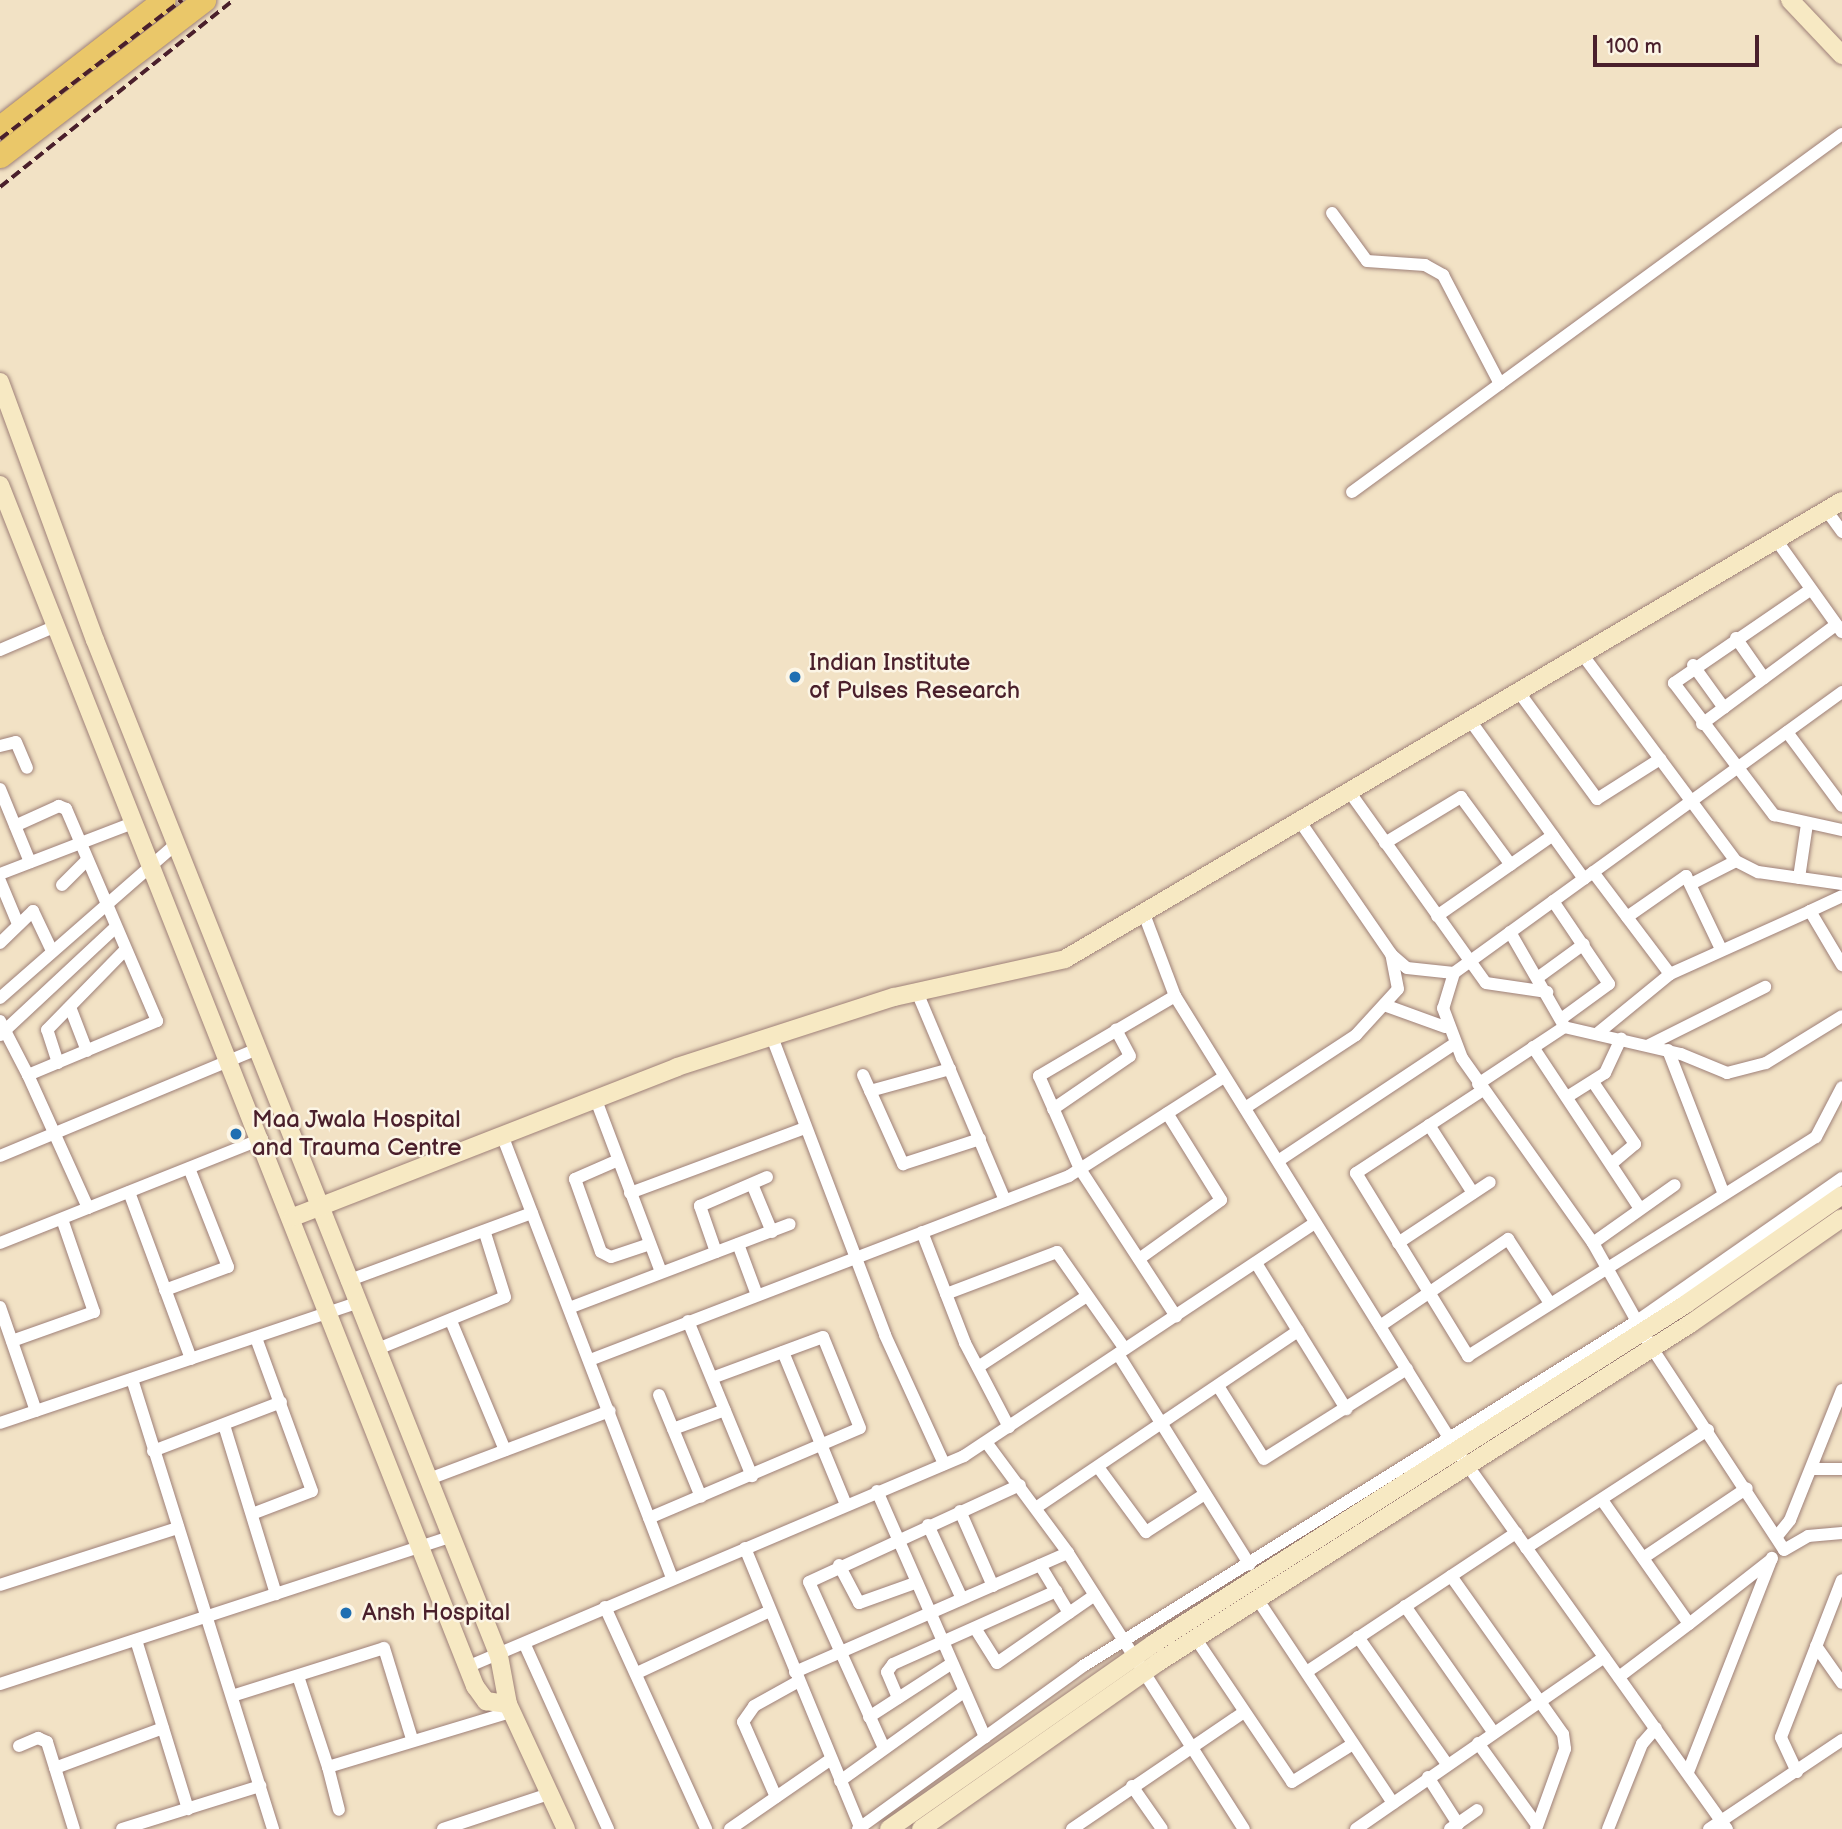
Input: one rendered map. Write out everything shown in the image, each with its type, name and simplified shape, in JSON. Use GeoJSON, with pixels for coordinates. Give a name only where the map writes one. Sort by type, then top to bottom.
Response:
{"type":"FeatureCollection","features":[{"type":"Feature","properties":{"kind":"highway"},"geometry":{"type":"LineString","coordinates":[[0,127],[164,0]]}},
{"type":"Feature","properties":{"kind":"highway"},"geometry":{"type":"LineString","coordinates":[[0,156],[204,0]]}},
{"type":"Feature","properties":{"kind":"street"},"geometry":{"type":"LineString","coordinates":[[1790,0],[1842,55]]}},
{"type":"Feature","properties":{"kind":"street"},"geometry":{"type":"LineString","coordinates":[[1352,492],[1842,134]]}},
{"type":"Feature","properties":{"kind":"street"},"geometry":{"type":"LineString","coordinates":[[1332,214],[1367,261],[1425,265],[1443,275],[1500,384]]}},
{"type":"Feature","properties":{"kind":"street"},"geometry":{"type":"LineString","coordinates":[[0,382],[6,419],[177,843],[347,1281],[452,1536],[499,1656],[511,1707],[566,1829]]}},
{"type":"Feature","properties":{"kind":"street"},"geometry":{"type":"LineString","coordinates":[[0,485],[229,1063],[331,1312],[467,1667],[479,1695],[511,1707]]}},
{"type":"Feature","properties":{"kind":"street"},"geometry":{"type":"LineString","coordinates":[[293,1216],[319,1210],[502,1135],[772,1037],[917,992],[1066,959],[1585,658],[1834,506],[1842,532]]}},
{"type":"Feature","properties":{"kind":"street"},"geometry":{"type":"LineString","coordinates":[[1702,724],[1839,629],[1777,541]]}},
{"type":"Feature","properties":{"kind":"street"},"geometry":{"type":"LineString","coordinates":[[1810,590],[1693,665],[1674,683],[1734,770],[1774,815],[1842,830]]}},
{"type":"Feature","properties":{"kind":"street"},"geometry":{"type":"LineString","coordinates":[[0,650],[56,626]]}},
{"type":"Feature","properties":{"kind":"street"},"geometry":{"type":"LineString","coordinates":[[1736,638],[1765,678]]}},
{"type":"Feature","properties":{"kind":"street"},"geometry":{"type":"LineString","coordinates":[[1585,658],[1737,861],[1799,878],[1842,884]]}},
{"type":"Feature","properties":{"kind":"street"},"geometry":{"type":"LineString","coordinates":[[1693,665],[1724,708]]}},
{"type":"Feature","properties":{"kind":"street"},"geometry":{"type":"LineString","coordinates":[[1784,1550],[1778,1535],[1652,1348],[1593,1243],[1480,1087],[1445,1027],[1443,1008],[1454,973],[1842,692]]}},
{"type":"Feature","properties":{"kind":"street"},"geometry":{"type":"LineString","coordinates":[[1521,695],[1597,799],[1660,759]]}},
{"type":"Feature","properties":{"kind":"street"},"geometry":{"type":"LineString","coordinates":[[1472,723],[1553,835],[1627,917],[1670,974]]}},
{"type":"Feature","properties":{"kind":"street"},"geometry":{"type":"LineString","coordinates":[[1787,732],[1842,806]]}},
{"type":"Feature","properties":{"kind":"street"},"geometry":{"type":"LineString","coordinates":[[0,746],[16,742],[27,768]]}},
{"type":"Feature","properties":{"kind":"street"},"geometry":{"type":"LineString","coordinates":[[0,789],[30,862]]}},
{"type":"Feature","properties":{"kind":"street"},"geometry":{"type":"LineString","coordinates":[[1351,794],[1437,916],[1467,964],[1496,988],[1547,992]]}},
{"type":"Feature","properties":{"kind":"street"},"geometry":{"type":"LineString","coordinates":[[1385,843],[1461,797],[1511,865]]}},
{"type":"Feature","properties":{"kind":"street"},"geometry":{"type":"LineString","coordinates":[[15,826],[63,806],[157,1021],[28,1075]]}},
{"type":"Feature","properties":{"kind":"street"},"geometry":{"type":"LineString","coordinates":[[0,874],[133,823]]}},
{"type":"Feature","properties":{"kind":"street"},"geometry":{"type":"LineString","coordinates":[[1245,1108],[1356,1035],[1387,1006],[1399,975],[1391,954],[1301,823]]}},
{"type":"Feature","properties":{"kind":"street"},"geometry":{"type":"LineString","coordinates":[[1799,878],[1807,824]]}},
{"type":"Feature","properties":{"kind":"street"},"geometry":{"type":"LineString","coordinates":[[1437,916],[1553,835]]}},
{"type":"Feature","properties":{"kind":"street"},"geometry":{"type":"LineString","coordinates":[[0,998],[149,861],[177,843]]}},
{"type":"Feature","properties":{"kind":"street"},"geometry":{"type":"LineString","coordinates":[[62,884],[87,860]]}},
{"type":"Feature","properties":{"kind":"street"},"geometry":{"type":"LineString","coordinates":[[1693,883],[1737,861]]}},
{"type":"Feature","properties":{"kind":"street"},"geometry":{"type":"LineString","coordinates":[[1627,917],[1681,878],[1693,883],[1721,948]]}},
{"type":"Feature","properties":{"kind":"street"},"geometry":{"type":"LineString","coordinates":[[0,881],[18,924]]}},
{"type":"Feature","properties":{"kind":"street"},"geometry":{"type":"LineString","coordinates":[[1598,1033],[1670,974],[1721,948],[1842,897]]}},
{"type":"Feature","properties":{"kind":"street"},"geometry":{"type":"LineString","coordinates":[[1553,901],[1609,984],[1480,1087],[1429,1125],[1356,1173],[1468,1356],[1723,1192],[1816,1137],[1842,1087]]}},
{"type":"Feature","properties":{"kind":"street"},"geometry":{"type":"LineString","coordinates":[[1810,911],[1842,965]]}},
{"type":"Feature","properties":{"kind":"street"},"geometry":{"type":"LineString","coordinates":[[0,943],[18,924],[36,912],[52,951]]}},
{"type":"Feature","properties":{"kind":"street"},"geometry":{"type":"LineString","coordinates":[[1144,915],[1175,996],[1455,1446],[1724,1825]]}},
{"type":"Feature","properties":{"kind":"street"},"geometry":{"type":"LineString","coordinates":[[88,1208],[28,1075],[2,1029],[116,927]]}},
{"type":"Feature","properties":{"kind":"street"},"geometry":{"type":"LineString","coordinates":[[1510,932],[1540,976],[1563,1023],[1668,1050],[1731,1072],[1766,1063],[1842,1016]]}},
{"type":"Feature","properties":{"kind":"street"},"geometry":{"type":"LineString","coordinates":[[1540,976],[1584,944]]}},
{"type":"Feature","properties":{"kind":"street"},"geometry":{"type":"LineString","coordinates":[[58,1063],[47,1030],[125,950]]}},
{"type":"Feature","properties":{"kind":"street"},"geometry":{"type":"LineString","coordinates":[[1391,954],[1407,968],[1454,973]]}},
{"type":"Feature","properties":{"kind":"street"},"geometry":{"type":"LineString","coordinates":[[1649,1045],[1765,987]]}},
{"type":"Feature","properties":{"kind":"street"},"geometry":{"type":"LineString","coordinates":[[917,992],[1005,1200]]}},
{"type":"Feature","properties":{"kind":"street"},"geometry":{"type":"LineString","coordinates":[[1175,996],[1043,1070],[1040,1085],[1080,1169],[1176,1316]]}},
{"type":"Feature","properties":{"kind":"street"},"geometry":{"type":"LineString","coordinates":[[1387,1006],[1445,1027]]}},
{"type":"Feature","properties":{"kind":"street"},"geometry":{"type":"LineString","coordinates":[[69,1007],[87,1051]]}},
{"type":"Feature","properties":{"kind":"street"},"geometry":{"type":"LineString","coordinates":[[1053,1109],[1130,1056],[1116,1030]]}},
{"type":"Feature","properties":{"kind":"street"},"geometry":{"type":"LineString","coordinates":[[772,1037],[854,1258],[944,1464]]}},
{"type":"Feature","properties":{"kind":"street"},"geometry":{"type":"LineString","coordinates":[[1567,1097],[1593,1082],[1610,1067],[1621,1039]]}},
{"type":"Feature","properties":{"kind":"street"},"geometry":{"type":"LineString","coordinates":[[1278,1161],[1454,1044]]}},
{"type":"Feature","properties":{"kind":"street"},"geometry":{"type":"LineString","coordinates":[[1533,1047],[1639,1207]]}},
{"type":"Feature","properties":{"kind":"street"},"geometry":{"type":"LineString","coordinates":[[0,1156],[229,1063],[257,1049]]}},
{"type":"Feature","properties":{"kind":"street"},"geometry":{"type":"LineString","coordinates":[[1668,1050],[1723,1192]]}},
{"type":"Feature","properties":{"kind":"street"},"geometry":{"type":"LineString","coordinates":[[870,1091],[950,1069]]}},
{"type":"Feature","properties":{"kind":"street"},"geometry":{"type":"LineString","coordinates":[[863,1075],[904,1164],[980,1139]]}},
{"type":"Feature","properties":{"kind":"street"},"geometry":{"type":"LineString","coordinates":[[590,1360],[1080,1169],[1224,1077]]}},
{"type":"Feature","properties":{"kind":"street"},"geometry":{"type":"LineString","coordinates":[[1593,1082],[1635,1144],[1611,1164]]}},
{"type":"Feature","properties":{"kind":"street"},"geometry":{"type":"LineString","coordinates":[[596,1100],[616,1161],[661,1272]]}},
{"type":"Feature","properties":{"kind":"street"},"geometry":{"type":"LineString","coordinates":[[1139,1259],[1222,1200],[1167,1113]]}},
{"type":"Feature","properties":{"kind":"street"},"geometry":{"type":"LineString","coordinates":[[1429,1125],[1474,1193]]}},
{"type":"Feature","properties":{"kind":"street"},"geometry":{"type":"LineString","coordinates":[[630,1193],[805,1128]]}},
{"type":"Feature","properties":{"kind":"street"},"geometry":{"type":"LineString","coordinates":[[502,1135],[671,1576]]}},
{"type":"Feature","properties":{"kind":"street"},"geometry":{"type":"LineString","coordinates":[[0,1243],[262,1139]]}},
{"type":"Feature","properties":{"kind":"street"},"geometry":{"type":"LineString","coordinates":[[616,1161],[575,1179],[601,1252],[611,1257],[650,1244]]}},
{"type":"Feature","properties":{"kind":"street"},"geometry":{"type":"LineString","coordinates":[[165,1290],[228,1267],[189,1168]]}},
{"type":"Feature","properties":{"kind":"street"},"geometry":{"type":"LineString","coordinates":[[716,1252],[700,1206],[767,1177]]}},
{"type":"Feature","properties":{"kind":"street"},"geometry":{"type":"LineString","coordinates":[[1640,1326],[1842,1178]]}},
{"type":"Feature","properties":{"kind":"street"},"geometry":{"type":"LineString","coordinates":[[1398,1242],[1490,1182]]}},
{"type":"Feature","properties":{"kind":"street"},"geometry":{"type":"LineString","coordinates":[[752,1184],[772,1232]]}},
{"type":"Feature","properties":{"kind":"street"},"geometry":{"type":"LineString","coordinates":[[1593,1243],[1639,1207],[1675,1185]]}},
{"type":"Feature","properties":{"kind":"street"},"geometry":{"type":"LineString","coordinates":[[129,1192],[191,1359]]}},
{"type":"Feature","properties":{"kind":"street"},"geometry":{"type":"LineString","coordinates":[[889,1829],[1135,1657],[1842,1195]]}},
{"type":"Feature","properties":{"kind":"street"},"geometry":{"type":"LineString","coordinates":[[347,1281],[485,1233],[532,1213]]}},
{"type":"Feature","properties":{"kind":"street"},"geometry":{"type":"LineString","coordinates":[[921,1829],[1145,1672],[1652,1348],[1842,1218]]}},
{"type":"Feature","properties":{"kind":"street"},"geometry":{"type":"LineString","coordinates":[[12,1341],[94,1312],[62,1219]]}},
{"type":"Feature","properties":{"kind":"street"},"geometry":{"type":"LineString","coordinates":[[467,1667],[525,1645],[671,1576],[745,1548],[944,1464],[986,1442],[1315,1223]]}},
{"type":"Feature","properties":{"kind":"street"},"geometry":{"type":"LineString","coordinates":[[569,1308],[790,1224]]}},
{"type":"Feature","properties":{"kind":"street"},"geometry":{"type":"LineString","coordinates":[[922,1232],[978,1367],[1009,1427]]}},
{"type":"Feature","properties":{"kind":"street"},"geometry":{"type":"LineString","coordinates":[[375,1350],[505,1297],[485,1233]]}},
{"type":"Feature","properties":{"kind":"street"},"geometry":{"type":"LineString","coordinates":[[1380,1326],[1508,1239],[1549,1302]]}},
{"type":"Feature","properties":{"kind":"street"},"geometry":{"type":"LineString","coordinates":[[738,1244],[757,1295]]}},
{"type":"Feature","properties":{"kind":"street"},"geometry":{"type":"LineString","coordinates":[[946,1294],[1058,1252],[1122,1352],[1162,1424],[1249,1563]]}},
{"type":"Feature","properties":{"kind":"street"},"geometry":{"type":"LineString","coordinates":[[1256,1263],[1346,1409]]}},
{"type":"Feature","properties":{"kind":"street"},"geometry":{"type":"LineString","coordinates":[[978,1367],[1087,1296]]}},
{"type":"Feature","properties":{"kind":"street"},"geometry":{"type":"LineString","coordinates":[[0,1423],[356,1303]]}},
{"type":"Feature","properties":{"kind":"street"},"geometry":{"type":"LineString","coordinates":[[0,1307],[36,1411]]}},
{"type":"Feature","properties":{"kind":"street"},"geometry":{"type":"LineString","coordinates":[[451,1321],[505,1450]]}},
{"type":"Feature","properties":{"kind":"street"},"geometry":{"type":"LineString","coordinates":[[688,1321],[752,1476]]}},
{"type":"Feature","properties":{"kind":"street"},"geometry":{"type":"LineString","coordinates":[[1037,1507],[1298,1331]]}},
{"type":"Feature","properties":{"kind":"street"},"geometry":{"type":"LineString","coordinates":[[649,1518],[858,1432],[861,1424],[828,1341],[823,1337],[712,1378]]}},
{"type":"Feature","properties":{"kind":"street"},"geometry":{"type":"LineString","coordinates":[[252,1514],[312,1491],[256,1338]]}},
{"type":"Feature","properties":{"kind":"street"},"geometry":{"type":"LineString","coordinates":[[783,1352],[846,1504]]}},
{"type":"Feature","properties":{"kind":"street"},"geometry":{"type":"LineString","coordinates":[[1218,1386],[1264,1459],[1407,1368]]}},
{"type":"Feature","properties":{"kind":"street"},"geometry":{"type":"LineString","coordinates":[[132,1379],[273,1829]]}},
{"type":"Feature","properties":{"kind":"street"},"geometry":{"type":"LineString","coordinates":[[1778,1535],[1811,1469],[1842,1390]]}},
{"type":"Feature","properties":{"kind":"street"},"geometry":{"type":"LineString","coordinates":[[659,1395],[701,1497]]}},
{"type":"Feature","properties":{"kind":"street"},"geometry":{"type":"LineString","coordinates":[[153,1451],[281,1402]]}},
{"type":"Feature","properties":{"kind":"street"},"geometry":{"type":"LineString","coordinates":[[673,1429],[725,1410]]}},
{"type":"Feature","properties":{"kind":"street"},"geometry":{"type":"LineString","coordinates":[[429,1479],[610,1411]]}},
{"type":"Feature","properties":{"kind":"street"},"geometry":{"type":"LineString","coordinates":[[224,1425],[276,1594]]}},
{"type":"Feature","properties":{"kind":"street"},"geometry":{"type":"LineString","coordinates":[[1526,1548],[1709,1430]]}},
{"type":"Feature","properties":{"kind":"street"},"geometry":{"type":"LineString","coordinates":[[986,1442],[1037,1507],[1068,1553],[1145,1672],[1187,1747],[1244,1829]]}},
{"type":"Feature","properties":{"kind":"street"},"geometry":{"type":"LineString","coordinates":[[745,1548],[859,1828],[1123,1640],[1249,1563],[1455,1446]]}},
{"type":"Feature","properties":{"kind":"street"},"geometry":{"type":"LineString","coordinates":[[1098,1467],[1146,1532],[1205,1494]]}},
{"type":"Feature","properties":{"kind":"street"},"geometry":{"type":"LineString","coordinates":[[1811,1469],[1842,1469]]}},
{"type":"Feature","properties":{"kind":"street"},"geometry":{"type":"LineString","coordinates":[[884,1748],[809,1582],[839,1565],[1020,1485]]}},
{"type":"Feature","properties":{"kind":"street"},"geometry":{"type":"LineString","coordinates":[[1643,1558],[1746,1488]]}},
{"type":"Feature","properties":{"kind":"street"},"geometry":{"type":"LineString","coordinates":[[877,1491],[915,1583],[985,1737]]}},
{"type":"Feature","properties":{"kind":"street"},"geometry":{"type":"LineString","coordinates":[[1602,1500],[1689,1624]]}},
{"type":"Feature","properties":{"kind":"street"},"geometry":{"type":"LineString","coordinates":[[960,1511],[993,1586]]}},
{"type":"Feature","properties":{"kind":"street"},"geometry":{"type":"LineString","coordinates":[[928,1525],[962,1599]]}},
{"type":"Feature","properties":{"kind":"street"},"geometry":{"type":"LineString","coordinates":[[0,1585],[178,1528]]}},
{"type":"Feature","properties":{"kind":"street"},"geometry":{"type":"LineString","coordinates":[[1619,1677],[1784,1550],[1808,1536],[1842,1532]]}},
{"type":"Feature","properties":{"kind":"street"},"geometry":{"type":"LineString","coordinates":[[1308,1671],[1516,1533]]}},
{"type":"Feature","properties":{"kind":"street"},"geometry":{"type":"LineString","coordinates":[[0,1684],[276,1594],[419,1544],[452,1536]]}},
{"type":"Feature","properties":{"kind":"street"},"geometry":{"type":"LineString","coordinates":[[776,1797],[743,1723],[754,1706],[797,1676],[840,1652],[1068,1553]]}},
{"type":"Feature","properties":{"kind":"street"},"geometry":{"type":"LineString","coordinates":[[1688,1772],[1772,1558]]}},
{"type":"Feature","properties":{"kind":"street"},"geometry":{"type":"LineString","coordinates":[[839,1565],[859,1603],[915,1583]]}},
{"type":"Feature","properties":{"kind":"street"},"geometry":{"type":"LineString","coordinates":[[1040,1565],[1069,1613]]}},
{"type":"Feature","properties":{"kind":"street"},"geometry":{"type":"LineString","coordinates":[[1451,1576],[1566,1742],[1536,1827]]}},
{"type":"Feature","properties":{"kind":"street"},"geometry":{"type":"LineString","coordinates":[[1797,1772],[1780,1742],[1842,1580]]}},
{"type":"Feature","properties":{"kind":"street"},"geometry":{"type":"LineString","coordinates":[[898,1698],[889,1668],[1056,1591]]}},
{"type":"Feature","properties":{"kind":"street"},"geometry":{"type":"LineString","coordinates":[[975,1628],[997,1663],[1095,1595]]}},
{"type":"Feature","properties":{"kind":"street"},"geometry":{"type":"LineString","coordinates":[[1258,1600],[1308,1671],[1393,1803]]}},
{"type":"Feature","properties":{"kind":"street"},"geometry":{"type":"LineString","coordinates":[[1405,1606],[1494,1733]]}},
{"type":"Feature","properties":{"kind":"street"},"geometry":{"type":"LineString","coordinates":[[605,1607],[706,1829]]}},
{"type":"Feature","properties":{"kind":"street"},"geometry":{"type":"LineString","coordinates":[[637,1673],[770,1611]]}},
{"type":"Feature","properties":{"kind":"street"},"geometry":{"type":"LineString","coordinates":[[1358,1637],[1447,1764]]}},
{"type":"Feature","properties":{"kind":"street"},"geometry":{"type":"LineString","coordinates":[[1196,1639],[1243,1713],[1292,1782],[1353,1744]]}},
{"type":"Feature","properties":{"kind":"street"},"geometry":{"type":"LineString","coordinates":[[136,1640],[188,1809]]}},
{"type":"Feature","properties":{"kind":"street"},"geometry":{"type":"LineString","coordinates":[[525,1645],[608,1829]]}},
{"type":"Feature","properties":{"kind":"street"},"geometry":{"type":"LineString","coordinates":[[1816,1646],[1842,1683]]}},
{"type":"Feature","properties":{"kind":"street"},"geometry":{"type":"LineString","coordinates":[[232,1696],[384,1648],[412,1739]]}},
{"type":"Feature","properties":{"kind":"street"},"geometry":{"type":"LineString","coordinates":[[1356,1829],[1604,1657]]}},
{"type":"Feature","properties":{"kind":"street"},"geometry":{"type":"LineString","coordinates":[[869,1717],[951,1664]]}},
{"type":"Feature","properties":{"kind":"street"},"geometry":{"type":"LineString","coordinates":[[298,1676],[339,1810]]}},
{"type":"Feature","properties":{"kind":"street"},"geometry":{"type":"LineString","coordinates":[[840,1781],[964,1692]]}},
{"type":"Feature","properties":{"kind":"street"},"geometry":{"type":"LineString","coordinates":[[328,1767],[511,1707]]}},
{"type":"Feature","properties":{"kind":"street"},"geometry":{"type":"LineString","coordinates":[[1079,1827],[1187,1747],[1243,1713]]}},
{"type":"Feature","properties":{"kind":"street"},"geometry":{"type":"LineString","coordinates":[[55,1768],[163,1728]]}},
{"type":"Feature","properties":{"kind":"street"},"geometry":{"type":"LineString","coordinates":[[1608,1829],[1642,1744],[1656,1728]]}},
{"type":"Feature","properties":{"kind":"street"},"geometry":{"type":"LineString","coordinates":[[19,1746],[43,1739],[74,1829]]}},
{"type":"Feature","properties":{"kind":"street"},"geometry":{"type":"LineString","coordinates":[[1709,1829],[1724,1825],[1842,1740]]}},
{"type":"Feature","properties":{"kind":"street"},"geometry":{"type":"LineString","coordinates":[[1478,1743],[1536,1827]]}},
{"type":"Feature","properties":{"kind":"street"},"geometry":{"type":"LineString","coordinates":[[730,1829],[831,1759]]}},
{"type":"Feature","properties":{"kind":"street"},"geometry":{"type":"LineString","coordinates":[[1428,1777],[1454,1826],[1477,1810]]}},
{"type":"Feature","properties":{"kind":"street"},"geometry":{"type":"LineString","coordinates":[[122,1829],[260,1786]]}},
{"type":"Feature","properties":{"kind":"street"},"geometry":{"type":"LineString","coordinates":[[1132,1786],[1162,1829]]}},
{"type":"Feature","properties":{"kind":"street"},"geometry":{"type":"LineString","coordinates":[[443,1829],[552,1793]]}},
{"type":"Feature","properties":{"kind":"railway"},"geometry":{"type":"LineString","coordinates":[[0,139],[182,0]]}},
{"type":"Feature","properties":{"kind":"railway"},"geometry":{"type":"LineString","coordinates":[[0,187],[233,0]]}},
{"type":"Feature","properties":{"kind":"place","name":"Indian Institute of Pulses Research"},"geometry":{"type":"Point","coordinates":[795,677]}},
{"type":"Feature","properties":{"kind":"place","name":"Maa Jwala Hospital and Trauma Centre"},"geometry":{"type":"Point","coordinates":[236,1134]}},
{"type":"Feature","properties":{"kind":"place","name":"Ansh Hospital"},"geometry":{"type":"Point","coordinates":[346,1613]}}]}
